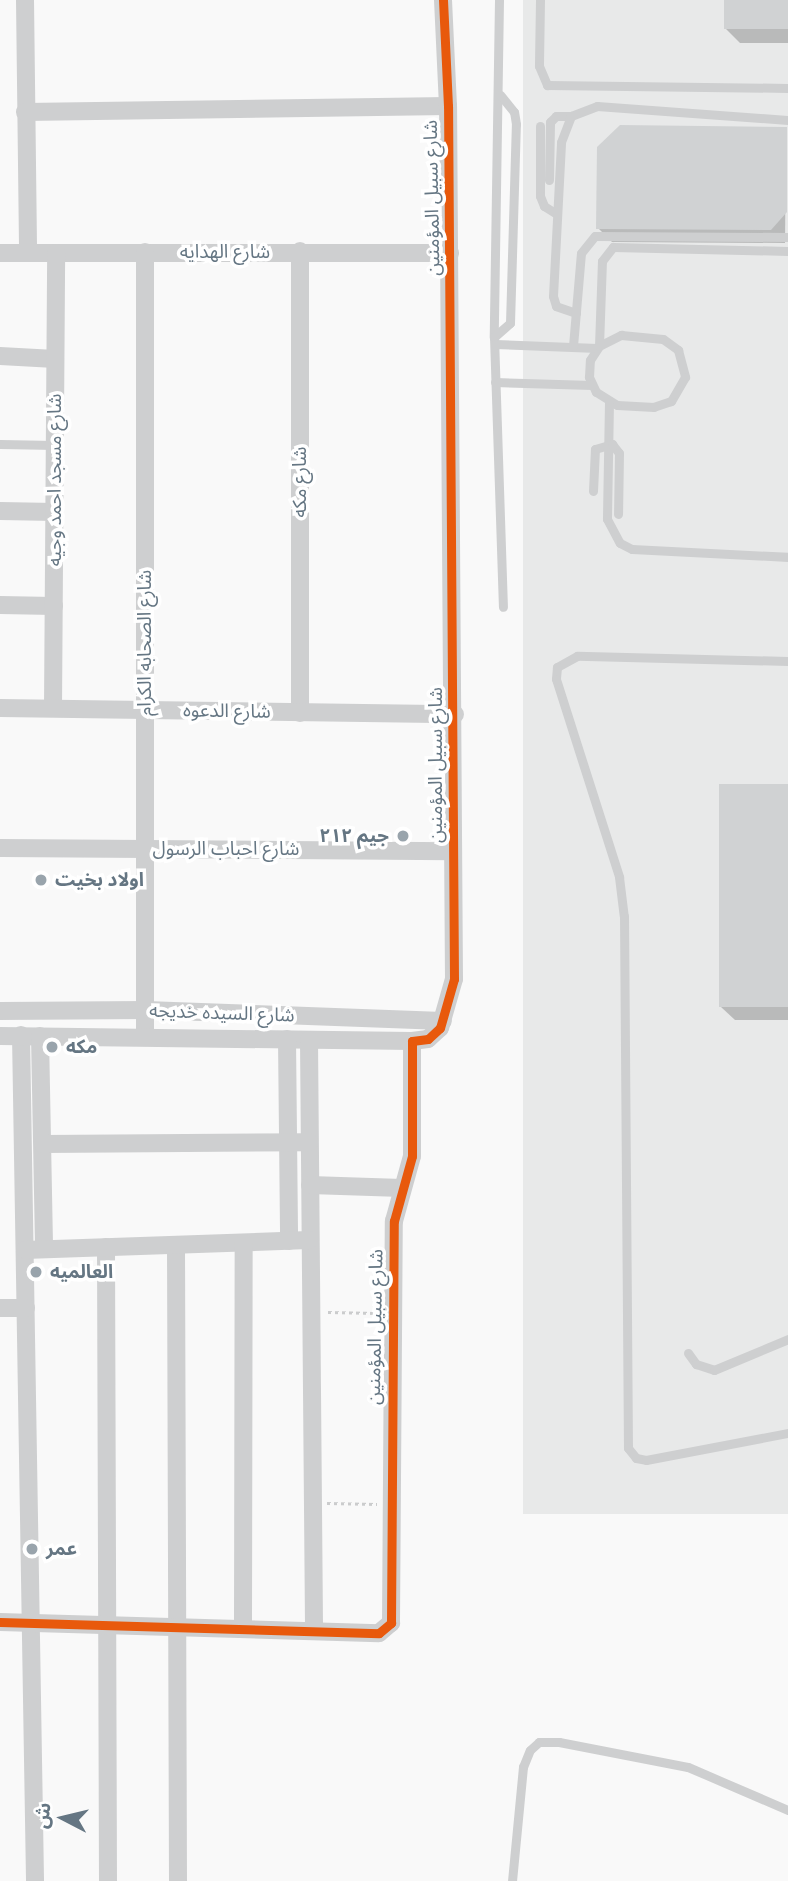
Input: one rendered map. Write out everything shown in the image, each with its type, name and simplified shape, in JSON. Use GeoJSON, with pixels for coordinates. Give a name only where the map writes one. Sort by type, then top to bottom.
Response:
{"type":"FeatureCollection","features":[{"type":"Feature","properties":{"kind":"street"},"geometry":{"type":"LineString","coordinates":[[25,0],[28,253]]}},
{"type":"Feature","properties":{"kind":"street","name":"شارع سبيل المؤمنين"},"geometry":{"type":"LineString","coordinates":[[443,0],[448,106],[454,715],[454,979],[443,1021]]}},
{"type":"Feature","properties":{"kind":"street"},"geometry":{"type":"LineString","coordinates":[[25,112],[448,106]]}},
{"type":"Feature","properties":{"kind":"street","name":"شارع مكه"},"geometry":{"type":"LineString","coordinates":[[300,251],[300,713]]}},
{"type":"Feature","properties":{"kind":"street","name":"شارع الصحابه الكرام"},"geometry":{"type":"LineString","coordinates":[[145,252],[145,1034]]}},
{"type":"Feature","properties":{"kind":"street","name":"شارع الهدايه"},"geometry":{"type":"LineString","coordinates":[[0,253],[450,253]]}},
{"type":"Feature","properties":{"kind":"street","name":"شارع مسجد احمد وجيه"},"geometry":{"type":"LineString","coordinates":[[53,707],[56,253]]}},
{"type":"Feature","properties":{"kind":"street"},"geometry":{"type":"LineString","coordinates":[[0,356],[55,359]]}},
{"type":"Feature","properties":{"kind":"street"},"geometry":{"type":"LineString","coordinates":[[0,511],[55,512]]}},
{"type":"Feature","properties":{"kind":"street"},"geometry":{"type":"LineString","coordinates":[[0,605],[54,606]]}},
{"type":"Feature","properties":{"kind":"street","name":"شارع الدعوه"},"geometry":{"type":"LineString","coordinates":[[0,708],[454,715]]}},
{"type":"Feature","properties":{"kind":"street","name":"شارع احباب الرسول"},"geometry":{"type":"LineString","coordinates":[[0,848],[453,851]]}},
{"type":"Feature","properties":{"kind":"street","name":"شارع السيده خديجه"},"geometry":{"type":"LineString","coordinates":[[0,1011],[146,1010],[443,1021]]}},
{"type":"Feature","properties":{"kind":"street"},"geometry":{"type":"LineString","coordinates":[[412,1041],[428,1039],[443,1021]]}},
{"type":"Feature","properties":{"kind":"street","name":"شارع السيده خديجه"},"geometry":{"type":"LineString","coordinates":[[0,1036],[145,1034],[412,1041]]}},
{"type":"Feature","properties":{"kind":"street"},"geometry":{"type":"LineString","coordinates":[[21,1035],[33,1622],[35,1881]]}},
{"type":"Feature","properties":{"kind":"street"},"geometry":{"type":"LineString","coordinates":[[40,1035],[44,1249]]}},
{"type":"Feature","properties":{"kind":"street"},"geometry":{"type":"LineString","coordinates":[[287,1039],[289,1241]]}},
{"type":"Feature","properties":{"kind":"street"},"geometry":{"type":"LineString","coordinates":[[0,1622],[314,1629],[309,1040]]}},
{"type":"Feature","properties":{"kind":"street","name":"شارع سبيل المؤمنين"},"geometry":{"type":"LineString","coordinates":[[314,1629],[379,1633],[391,1623],[391,1313],[394,1221],[412,1156],[412,1041]]}},
{"type":"Feature","properties":{"kind":"street"},"geometry":{"type":"LineString","coordinates":[[43,1144],[309,1142]]}},
{"type":"Feature","properties":{"kind":"street"},"geometry":{"type":"LineString","coordinates":[[310,1185],[402,1188]]}},
{"type":"Feature","properties":{"kind":"street"},"geometry":{"type":"LineString","coordinates":[[25,1250],[309,1240]]}},
{"type":"Feature","properties":{"kind":"street"},"geometry":{"type":"LineString","coordinates":[[243,1243],[243,1626]]}},
{"type":"Feature","properties":{"kind":"street"},"geometry":{"type":"LineString","coordinates":[[176,1245],[178,1881]]}},
{"type":"Feature","properties":{"kind":"street"},"geometry":{"type":"LineString","coordinates":[[106,1247],[108,1881]]}},
{"type":"Feature","properties":{"kind":"street"},"geometry":{"type":"LineString","coordinates":[[0,1308],[26,1308]]}},
{"type":"Feature","properties":{"kind":"lane"},"geometry":{"type":"LineString","coordinates":[[499,0],[495,382],[503,607]]}},
{"type":"Feature","properties":{"kind":"lane"},"geometry":{"type":"LineString","coordinates":[[540,0],[539,66],[547,85],[788,88]]}},
{"type":"Feature","properties":{"kind":"lane"},"geometry":{"type":"LineString","coordinates":[[495,340],[510,323],[516,124],[514,113],[500,95]]}},
{"type":"Feature","properties":{"kind":"lane"},"geometry":{"type":"LineString","coordinates":[[549,180],[550,122],[556,116],[571,117],[597,106],[788,120]]}},
{"type":"Feature","properties":{"kind":"lane"},"geometry":{"type":"LineString","coordinates":[[571,117],[561,142],[553,300],[560,309],[576,313]]}},
{"type":"Feature","properties":{"kind":"lane"},"geometry":{"type":"LineString","coordinates":[[540,126],[540,196],[544,206],[557,214]]}},
{"type":"Feature","properties":{"kind":"lane"},"geometry":{"type":"LineString","coordinates":[[573,346],[581,253],[595,236],[788,237]]}},
{"type":"Feature","properties":{"kind":"lane"},"geometry":{"type":"LineString","coordinates":[[495,340],[598,347],[621,335],[663,339],[678,350],[685,368],[683,386],[663,405],[609,402],[592,385],[589,368],[598,347],[602,261],[613,247],[788,251]]}},
{"type":"Feature","properties":{"kind":"lane"},"geometry":{"type":"LineString","coordinates":[[495,382],[592,385]]}},
{"type":"Feature","properties":{"kind":"lane"},"geometry":{"type":"LineString","coordinates":[[609,402],[607,519],[620,543],[632,549],[788,557]]}},
{"type":"Feature","properties":{"kind":"lane"},"geometry":{"type":"LineString","coordinates":[[593,491],[595,449],[608,443]]}},
{"type":"Feature","properties":{"kind":"lane"},"geometry":{"type":"LineString","coordinates":[[608,443],[619,453],[618,514]]}},
{"type":"Feature","properties":{"kind":"lane"},"geometry":{"type":"LineString","coordinates":[[0,444],[55,445]]}},
{"type":"Feature","properties":{"kind":"lane"},"geometry":{"type":"LineString","coordinates":[[788,661],[577,656],[557,667],[556,679],[622,895],[628,1448],[636,1458],[646,1460],[788,1433]]}},
{"type":"Feature","properties":{"kind":"lane"},"geometry":{"type":"LineString","coordinates":[[688,1353],[696,1364],[714,1370],[788,1339]]}},
{"type":"Feature","properties":{"kind":"lane"},"geometry":{"type":"LineString","coordinates":[[512,1881],[523,1767],[530,1749],[539,1742],[667,1761],[709,1774],[788,1810]]}},
{"type":"Feature","properties":{"kind":"path"},"geometry":{"type":"LineString","coordinates":[[311,1312],[391,1313]]}},
{"type":"Feature","properties":{"kind":"path"},"geometry":{"type":"LineString","coordinates":[[313,1503],[391,1505]]}},
{"type":"Feature","properties":{"kind":"shaded area"},"geometry":{"type":"Polygon","coordinates":[[[523,0],[788,0],[788,1514],[523,1514],[523,0]]]}},
{"type":"Feature","properties":{"kind":"building"},"geometry":{"type":"Polygon","coordinates":[[[724,0],[788,0],[788,29],[724,29],[724,0]]]}},
{"type":"Feature","properties":{"kind":"building"},"geometry":{"type":"Polygon","coordinates":[[[620,125],[787,127],[787,212],[771,230],[596,229],[597,147],[620,125]]]}},
{"type":"Feature","properties":{"kind":"building"},"geometry":{"type":"Polygon","coordinates":[[[719,784],[788,784],[788,1007],[719,1007],[719,784]]]}},
{"type":"Feature","properties":{"kind":"cycle path"},"geometry":{"type":"LineString","coordinates":[[0,1622],[379,1633],[391,1623],[394,1221],[412,1156],[412,1041],[428,1039],[440,1028],[454,979],[448,106],[443,0]]}},
{"type":"Feature","properties":{"kind":"place","name":"جيم ٢١٢"},"geometry":{"type":"Point","coordinates":[403,836]}},
{"type":"Feature","properties":{"kind":"place","name":"اولاد بخيت"},"geometry":{"type":"Point","coordinates":[41,880]}},
{"type":"Feature","properties":{"kind":"place","name":"مكه"},"geometry":{"type":"Point","coordinates":[52,1047]}},
{"type":"Feature","properties":{"kind":"place","name":"العالميه"},"geometry":{"type":"Point","coordinates":[36,1272]}},
{"type":"Feature","properties":{"kind":"place","name":"عمر"},"geometry":{"type":"Point","coordinates":[32,1549]}}]}
